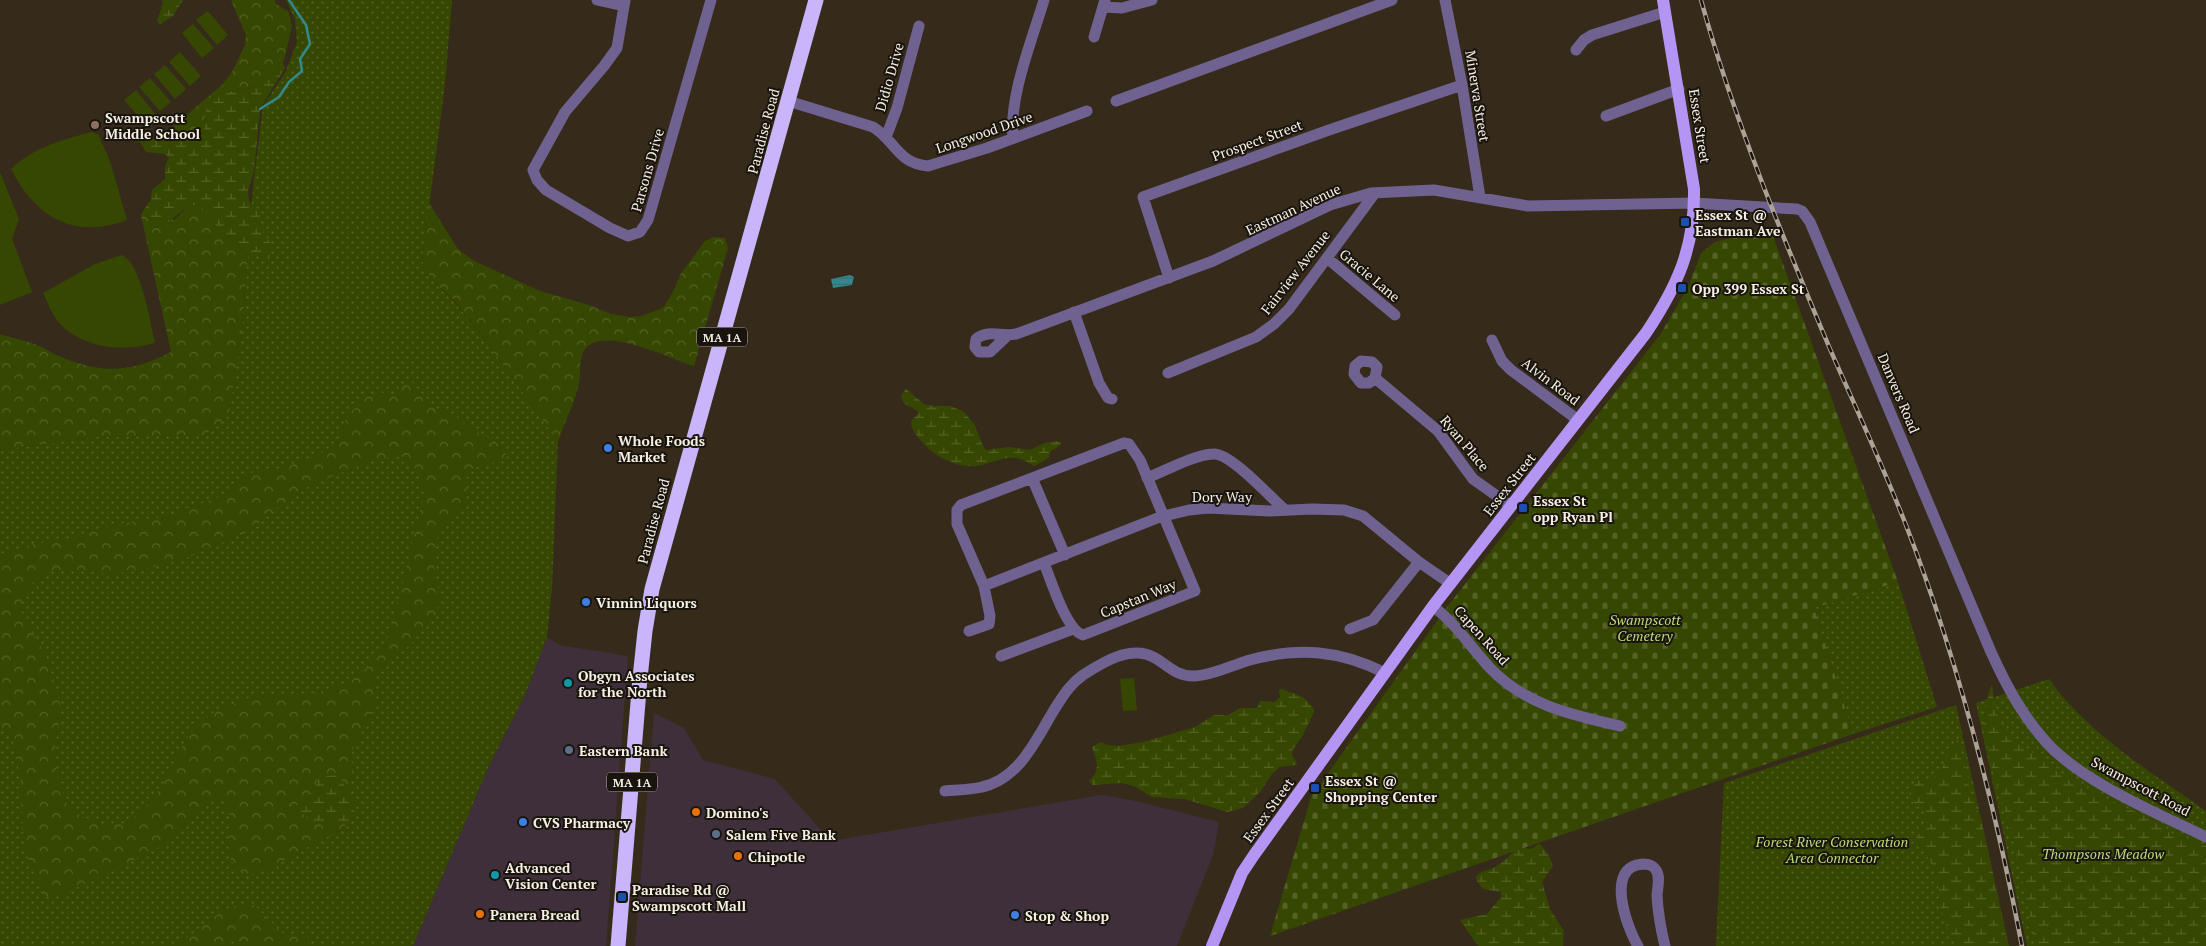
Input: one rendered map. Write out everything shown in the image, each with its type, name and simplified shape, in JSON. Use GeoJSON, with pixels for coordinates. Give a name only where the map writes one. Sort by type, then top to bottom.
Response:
{"type":"FeatureCollection","features":[{"type":"Feature","properties":{"kind":"highway","name":"Paradise Road"},"geometry":{"type":"LineString","coordinates":[[618,946],[640,679],[652,589],[788,100],[813,1]]}},
{"type":"Feature","properties":{"kind":"main road","name":"Essex Street"},"geometry":{"type":"LineString","coordinates":[[1212,946],[1242,873],[1254,855],[1433,606],[1646,333],[1664,303],[1688,251],[1692,232],[1694,203],[1691,162],[1664,6]]}},
{"type":"Feature","properties":{"kind":"street"},"geometry":{"type":"LineString","coordinates":[[597,0],[625,3]]}},
{"type":"Feature","properties":{"kind":"street","name":"Parsons Drive"},"geometry":{"type":"LineString","coordinates":[[625,3],[617,48],[565,112],[533,170],[537,180],[546,190],[610,228],[628,236],[640,232],[648,220],[711,0]]}},
{"type":"Feature","properties":{"kind":"street"},"geometry":{"type":"LineString","coordinates":[[1014,138],[1013,116],[1016,97],[1044,0]]}},
{"type":"Feature","properties":{"kind":"street"},"geometry":{"type":"LineString","coordinates":[[1094,37],[1104,3],[1122,8],[1152,0]]}},
{"type":"Feature","properties":{"kind":"street"},"geometry":{"type":"LineString","coordinates":[[1116,101],[1392,0]]}},
{"type":"Feature","properties":{"kind":"street","name":"Minerva Street"},"geometry":{"type":"LineString","coordinates":[[1445,0],[1462,85],[1480,197]]}},
{"type":"Feature","properties":{"kind":"street"},"geometry":{"type":"LineString","coordinates":[[1576,50],[1584,40],[1601,31],[1664,6]]}},
{"type":"Feature","properties":{"kind":"street","name":"Didio Drive"},"geometry":{"type":"LineString","coordinates":[[886,137],[897,108],[919,26]]}},
{"type":"Feature","properties":{"kind":"street","name":"Prospect Street"},"geometry":{"type":"LineString","coordinates":[[1169,278],[1143,197],[1329,130],[1462,85]]}},
{"type":"Feature","properties":{"kind":"street"},"geometry":{"type":"LineString","coordinates":[[1606,116],[1679,89]]}},
{"type":"Feature","properties":{"kind":"street","name":"Longwood Drive"},"geometry":{"type":"LineString","coordinates":[[788,100],[866,124],[881,132],[903,157],[918,166],[928,166],[1014,138],[1087,111]]}},
{"type":"Feature","properties":{"kind":"street","name":"Eastman Avenue"},"geometry":{"type":"LineString","coordinates":[[1007,336],[1169,278],[1245,247],[1330,205],[1375,193],[1434,190],[1528,206],[1694,203]]}},
{"type":"Feature","properties":{"kind":"street","name":"Fairview Avenue"},"geometry":{"type":"LineString","coordinates":[[1168,373],[1245,343],[1267,331],[1289,309],[1375,193]]}},
{"type":"Feature","properties":{"kind":"street","name":"Danvers Road"},"geometry":{"type":"LineString","coordinates":[[1694,203],[1744,207],[1793,207],[1802,211],[1810,222],[2008,688]]}},
{"type":"Feature","properties":{"kind":"street","name":"Gracie Lane"},"geometry":{"type":"LineString","coordinates":[[1327,258],[1394,315]]}},
{"type":"Feature","properties":{"kind":"street"},"geometry":{"type":"LineString","coordinates":[[1074,312],[1099,382],[1108,398],[1112,399]]}},
{"type":"Feature","properties":{"kind":"street","name":"Alvin Road"},"geometry":{"type":"LineString","coordinates":[[1492,340],[1502,361],[1511,370],[1578,420]]}},
{"type":"Feature","properties":{"kind":"street","name":"Ryan Place"},"geometry":{"type":"LineString","coordinates":[[1376,378],[1438,431],[1473,480],[1511,506]]}},
{"type":"Feature","properties":{"kind":"street"},"geometry":{"type":"LineString","coordinates":[[969,631],[989,624],[990,620],[984,586],[956,517],[957,510],[968,502],[1124,443],[1129,444],[1136,454],[1162,516]]}},
{"type":"Feature","properties":{"kind":"street"},"geometry":{"type":"LineString","coordinates":[[1147,478],[1200,457],[1218,454],[1231,462],[1285,510]]}},
{"type":"Feature","properties":{"kind":"street"},"geometry":{"type":"LineString","coordinates":[[1032,478],[1065,555]]}},
{"type":"Feature","properties":{"kind":"street","name":"Dory Way"},"geometry":{"type":"LineString","coordinates":[[984,586],[1162,516],[1208,508],[1312,509],[1354,512],[1363,516],[1420,562],[1451,584]]}},
{"type":"Feature","properties":{"kind":"street","name":"Capstan Way"},"geometry":{"type":"LineString","coordinates":[[1073,629],[1076,633],[1083,635],[1195,591],[1162,516]]}},
{"type":"Feature","properties":{"kind":"street"},"geometry":{"type":"LineString","coordinates":[[1350,629],[1374,620],[1420,562]]}},
{"type":"Feature","properties":{"kind":"street"},"geometry":{"type":"LineString","coordinates":[[1001,656],[1073,629],[1044,563]]}},
{"type":"Feature","properties":{"kind":"street","name":"Capen Road"},"geometry":{"type":"LineString","coordinates":[[1433,606],[1459,630],[1491,669],[1521,693],[1540,704],[1560,712],[1620,726]]}},
{"type":"Feature","properties":{"kind":"street"},"geometry":{"type":"LineString","coordinates":[[944,791],[982,788],[1005,778],[1026,755],[1071,684],[1092,670],[1127,653],[1146,653],[1175,672],[1189,676],[1205,675],[1259,658],[1308,652],[1342,656],[1362,661],[1385,673]]}},
{"type":"Feature","properties":{"kind":"street","name":"Swampscott Road"},"geometry":{"type":"LineString","coordinates":[[2008,688],[2047,744],[2071,763],[2096,781],[2206,837]]}},
{"type":"Feature","properties":{"kind":"street"},"geometry":{"type":"LineString","coordinates":[[1638,946],[1625,920],[1621,891],[1626,872],[1633,866],[1641,864],[1650,865],[1656,869],[1659,876],[1657,896],[1665,946]]}},
{"type":"Feature","properties":{"kind":"shaded area"},"geometry":{"type":"Polygon","coordinates":[[[547,637],[559,645],[628,656],[606,946],[413,946],[488,768],[525,695],[547,637]]]}},
{"type":"Feature","properties":{"kind":"shaded area"},"geometry":{"type":"Polygon","coordinates":[[[654,713],[684,728],[703,760],[775,779],[831,841],[1102,795],[1136,801],[1219,822],[1213,855],[1177,946],[635,946],[654,713]]]}},
{"type":"Feature","properties":{"kind":"green space"},"geometry":{"type":"Polygon","coordinates":[[[162,0],[183,0],[173,16],[160,24],[157,21],[163,3],[162,0]]]}},
{"type":"Feature","properties":{"kind":"green space"},"geometry":{"type":"Polygon","coordinates":[[[231,0],[275,0],[275,3],[286,11],[288,10],[292,26],[283,64],[280,59],[262,83],[238,92],[205,117],[205,132],[166,140],[170,129],[222,85],[231,74],[245,45],[246,35],[231,0]]]}},
{"type":"Feature","properties":{"kind":"green space"},"geometry":{"type":"Polygon","coordinates":[[[286,0],[452,0],[445,84],[422,261],[432,280],[452,299],[486,341],[558,441],[552,588],[547,637],[525,695],[488,768],[413,946],[0,946],[0,450],[95,437],[205,435],[229,415],[242,328],[253,188],[263,106],[286,71],[297,42],[295,20],[286,0]]]}},
{"type":"Feature","properties":{"kind":"green space"},"geometry":{"type":"Polygon","coordinates":[[[208,11],[228,35],[217,45],[196,20],[208,11]]]}},
{"type":"Feature","properties":{"kind":"green space"},"geometry":{"type":"Polygon","coordinates":[[[193,24],[214,48],[202,58],[182,33],[193,24]]]}},
{"type":"Feature","properties":{"kind":"green space"},"geometry":{"type":"Polygon","coordinates":[[[180,52],[201,76],[190,86],[169,62],[180,52]]]}},
{"type":"Feature","properties":{"kind":"green space"},"geometry":{"type":"Polygon","coordinates":[[[280,58],[285,68],[260,109],[254,171],[248,191],[249,201],[261,211],[258,227],[265,234],[269,242],[271,250],[269,259],[243,253],[234,237],[221,235],[216,229],[215,220],[198,204],[192,205],[168,222],[157,226],[146,217],[146,206],[151,200],[152,190],[165,179],[165,166],[169,158],[165,154],[146,152],[140,142],[133,141],[135,136],[166,140],[175,136],[204,133],[207,105],[222,93],[244,90],[262,83],[280,58]]]}},
{"type":"Feature","properties":{"kind":"green space"},"geometry":{"type":"Polygon","coordinates":[[[165,65],[186,89],[175,99],[154,74],[165,65]]]}},
{"type":"Feature","properties":{"kind":"green space"},"geometry":{"type":"Polygon","coordinates":[[[150,78],[171,102],[160,111],[139,87],[150,78]]]}},
{"type":"Feature","properties":{"kind":"green space"},"geometry":{"type":"Polygon","coordinates":[[[136,90],[156,115],[145,124],[124,100],[136,90]]]}},
{"type":"Feature","properties":{"kind":"green space"},"geometry":{"type":"Polygon","coordinates":[[[92,132],[98,134],[110,161],[127,220],[108,226],[90,227],[73,225],[58,220],[44,212],[21,186],[11,169],[38,150],[60,141],[92,132]]]}},
{"type":"Feature","properties":{"kind":"green space"},"geometry":{"type":"Polygon","coordinates":[[[0,172],[19,219],[12,239],[32,292],[0,305],[0,172]]]}},
{"type":"Feature","properties":{"kind":"green space"},"geometry":{"type":"Polygon","coordinates":[[[429,203],[458,249],[474,261],[540,291],[589,305],[611,314],[630,317],[641,316],[663,308],[674,290],[680,275],[705,241],[714,237],[725,238],[728,248],[694,366],[636,345],[619,341],[604,341],[591,344],[583,352],[577,390],[558,441],[486,341],[453,299],[432,280],[422,261],[429,203]]]}},
{"type":"Feature","properties":{"kind":"green space"},"geometry":{"type":"Polygon","coordinates":[[[191,204],[198,204],[215,220],[216,229],[226,236],[234,237],[241,250],[248,254],[242,328],[229,415],[205,435],[95,437],[0,450],[0,334],[32,343],[76,363],[103,368],[116,369],[142,364],[171,352],[141,215],[146,206],[146,214],[174,220],[191,204]]]}},
{"type":"Feature","properties":{"kind":"green space","name":"Swampscott Cemetery"},"geometry":{"type":"Polygon","coordinates":[[[1770,228],[1898,582],[1814,608],[1853,734],[1270,936],[1311,797],[1447,607],[1660,335],[1688,287],[1701,253],[1715,242],[1770,228]]]}},
{"type":"Feature","properties":{"kind":"green space"},"geometry":{"type":"Polygon","coordinates":[[[122,255],[135,270],[140,282],[155,343],[117,348],[81,339],[60,324],[52,313],[43,293],[95,264],[122,255]]]}},
{"type":"Feature","properties":{"kind":"green space"},"geometry":{"type":"Polygon","coordinates":[[[411,381],[432,407],[453,414],[472,429],[493,440],[503,448],[506,458],[471,469],[466,480],[467,503],[441,532],[435,542],[434,566],[440,598],[436,615],[411,644],[378,674],[375,682],[374,709],[352,750],[353,773],[350,790],[346,789],[340,778],[319,777],[313,792],[298,802],[302,813],[312,823],[325,821],[348,823],[330,836],[264,871],[246,873],[238,870],[232,862],[229,851],[230,817],[225,802],[218,799],[202,807],[190,823],[161,846],[109,873],[51,899],[42,892],[27,855],[23,840],[21,783],[13,741],[0,726],[0,554],[38,543],[67,539],[121,523],[138,522],[168,515],[219,497],[253,472],[282,469],[326,451],[339,440],[346,418],[367,396],[379,392],[393,395],[403,384],[411,381]],[[403,457],[379,458],[313,484],[295,494],[249,531],[186,558],[146,569],[113,574],[57,570],[41,576],[30,585],[20,604],[22,614],[47,658],[61,707],[55,749],[56,769],[67,805],[74,812],[99,824],[125,823],[139,814],[152,800],[163,784],[186,739],[200,723],[214,712],[252,697],[325,691],[353,679],[367,668],[387,639],[393,621],[424,494],[418,473],[403,457]]]}},
{"type":"Feature","properties":{"kind":"green space"},"geometry":{"type":"Polygon","coordinates":[[[906,389],[924,404],[951,406],[964,412],[975,425],[986,450],[1009,447],[1030,450],[1044,443],[1059,441],[1061,443],[1050,452],[1049,458],[1034,466],[1017,458],[1001,459],[976,466],[947,461],[924,444],[915,434],[911,421],[919,413],[903,402],[901,396],[906,389]]]}},
{"type":"Feature","properties":{"kind":"green space"},"geometry":{"type":"Polygon","coordinates":[[[1898,582],[1937,707],[1853,734],[1814,608],[1898,582]]]}},
{"type":"Feature","properties":{"kind":"green space"},"geometry":{"type":"Polygon","coordinates":[[[1134,678],[1137,710],[1123,711],[1120,679],[1134,678]]]}},
{"type":"Feature","properties":{"kind":"green space","name":"Thompsons Meadow"},"geometry":{"type":"Polygon","coordinates":[[[2049,679],[2064,699],[2101,734],[2143,767],[2206,811],[2206,946],[2027,946],[1976,703],[2049,679]]]}},
{"type":"Feature","properties":{"kind":"green space","name":"Thompsons Meadow"},"geometry":{"type":"Polygon","coordinates":[[[1992,684],[1995,711],[2019,741],[2034,753],[2085,787],[2122,806],[2162,823],[2163,829],[2166,831],[2206,846],[2206,946],[2036,946],[2012,834],[1993,773],[1983,725],[1986,701],[1992,684]]]}},
{"type":"Feature","properties":{"kind":"green space"},"geometry":{"type":"Polygon","coordinates":[[[1282,689],[1303,697],[1314,709],[1314,712],[1303,735],[1292,751],[1292,755],[1297,763],[1296,765],[1280,767],[1272,774],[1260,792],[1243,808],[1227,812],[1185,799],[1152,797],[1134,786],[1121,783],[1093,785],[1089,781],[1097,770],[1092,747],[1101,742],[1107,745],[1119,746],[1143,742],[1195,727],[1214,715],[1228,715],[1240,708],[1257,708],[1260,701],[1275,702],[1280,697],[1279,690],[1282,689]]]}},
{"type":"Feature","properties":{"kind":"green space","name":"Forest River Conservation Area Connector"},"geometry":{"type":"Polygon","coordinates":[[[1956,705],[2009,946],[1716,946],[1724,783],[1956,705]]]}},
{"type":"Feature","properties":{"kind":"green space"},"geometry":{"type":"Polygon","coordinates":[[[1958,740],[1968,777],[1969,795],[1981,818],[2008,946],[1960,946],[1945,923],[1934,869],[1927,856],[1914,841],[1924,825],[1925,816],[1920,807],[1910,799],[1909,789],[1918,781],[1938,776],[1951,749],[1958,740]]]}},
{"type":"Feature","properties":{"kind":"green space"},"geometry":{"type":"Polygon","coordinates":[[[335,775],[340,778],[346,789],[350,790],[352,794],[355,811],[351,819],[348,823],[325,821],[311,823],[306,815],[297,812],[295,808],[311,792],[319,777],[335,775]]]}},
{"type":"Feature","properties":{"kind":"green space"},"geometry":{"type":"Polygon","coordinates":[[[1520,844],[1528,849],[1540,844],[1549,856],[1553,866],[1542,882],[1550,909],[1564,931],[1563,946],[1478,946],[1460,920],[1487,914],[1501,897],[1501,892],[1483,889],[1476,876],[1502,862],[1520,844]]]}},
{"type":"Feature","properties":{"kind":"green space"},"geometry":{"type":"Polygon","coordinates":[[[247,903],[254,905],[287,937],[306,936],[311,939],[310,946],[237,946],[234,942],[227,941],[219,946],[176,946],[225,909],[247,903]]]}},
{"type":"Feature","properties":{"kind":"water"},"geometry":{"type":"Polygon","coordinates":[[[850,275],[854,277],[852,285],[833,288],[831,279],[850,275]]]}},
{"type":"Feature","properties":{"kind":"waterway"},"geometry":{"type":"LineString","coordinates":[[260,109],[279,97],[289,82],[302,71],[300,59],[310,44],[306,25],[289,0]]}},
{"type":"Feature","properties":{"kind":"railway"},"geometry":{"type":"LineString","coordinates":[[1701,0],[1728,89],[1760,177],[1830,349],[1904,520],[1941,624],[1958,677],[1987,784],[2022,946]]}},
{"type":"Feature","properties":{"kind":"place","name":"Swampscott Middle School"},"geometry":{"type":"Point","coordinates":[95,125]}},
{"type":"Feature","properties":{"kind":"place","name":"Essex St @ Eastman Ave"},"geometry":{"type":"Point","coordinates":[1685,222]}},
{"type":"Feature","properties":{"kind":"place","name":"Opp 399 Essex St"},"geometry":{"type":"Point","coordinates":[1682,288]}},
{"type":"Feature","properties":{"kind":"place","name":"Whole Foods Market"},"geometry":{"type":"Point","coordinates":[608,448]}},
{"type":"Feature","properties":{"kind":"place","name":"Essex St opp Ryan Pl"},"geometry":{"type":"Point","coordinates":[1523,508]}},
{"type":"Feature","properties":{"kind":"place","name":"Vinnin Liquors"},"geometry":{"type":"Point","coordinates":[586,602]}},
{"type":"Feature","properties":{"kind":"place","name":"Obgyn Associates for the North"},"geometry":{"type":"Point","coordinates":[568,683]}},
{"type":"Feature","properties":{"kind":"place","name":"Eastern Bank"},"geometry":{"type":"Point","coordinates":[569,750]}},
{"type":"Feature","properties":{"kind":"place","name":"Essex St @ Shopping Center"},"geometry":{"type":"Point","coordinates":[1315,788]}},
{"type":"Feature","properties":{"kind":"place","name":"Domino's"},"geometry":{"type":"Point","coordinates":[696,812]}},
{"type":"Feature","properties":{"kind":"place","name":"CVS Pharmacy"},"geometry":{"type":"Point","coordinates":[523,822]}},
{"type":"Feature","properties":{"kind":"place","name":"Salem Five Bank"},"geometry":{"type":"Point","coordinates":[716,834]}},
{"type":"Feature","properties":{"kind":"place","name":"Chipotle"},"geometry":{"type":"Point","coordinates":[738,856]}},
{"type":"Feature","properties":{"kind":"place","name":"Advanced Vision Center"},"geometry":{"type":"Point","coordinates":[495,875]}},
{"type":"Feature","properties":{"kind":"place","name":"Paradise Rd @ Swampscott Mall"},"geometry":{"type":"Point","coordinates":[622,897]}},
{"type":"Feature","properties":{"kind":"place","name":"Panera Bread"},"geometry":{"type":"Point","coordinates":[480,914]}},
{"type":"Feature","properties":{"kind":"place","name":"Stop & Shop"},"geometry":{"type":"Point","coordinates":[1015,915]}}]}
